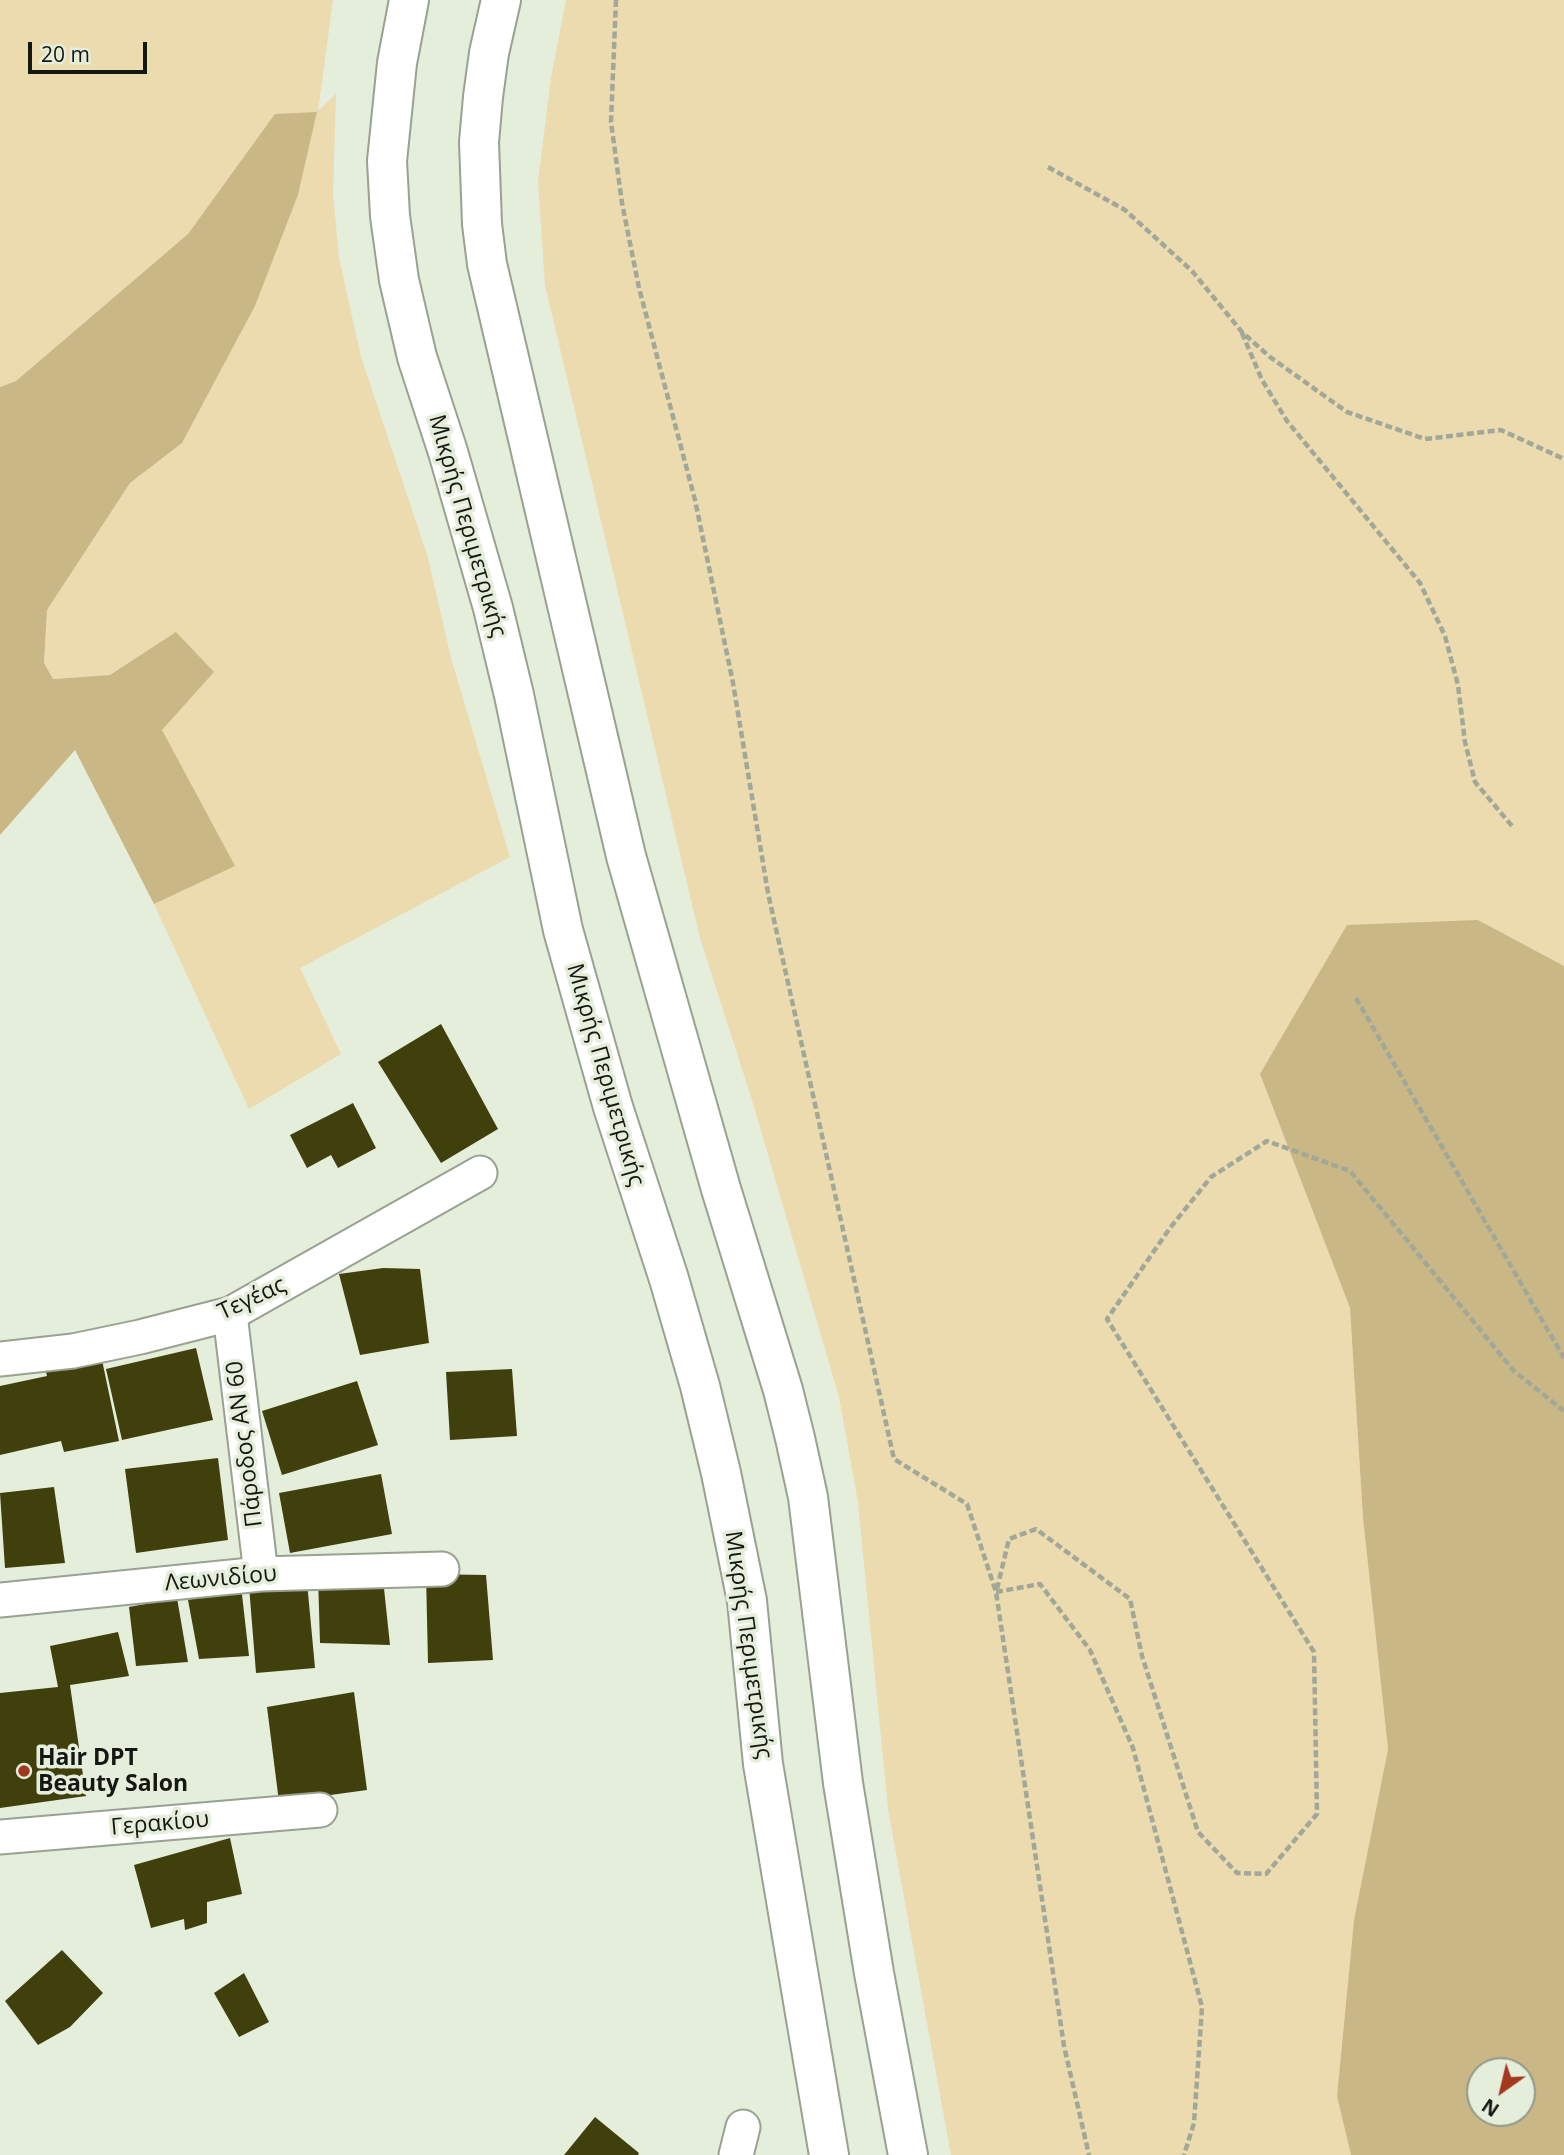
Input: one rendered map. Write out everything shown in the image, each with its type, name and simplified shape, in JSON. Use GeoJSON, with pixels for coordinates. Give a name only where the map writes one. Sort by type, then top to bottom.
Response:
{"type":"FeatureCollection","features":[{"type":"Feature","properties":{"kind":"main road","name":"Μικρής Περιμετρικής"},"geometry":{"type":"LineString","coordinates":[[409,0],[397,63],[387,161],[390,216],[399,280],[417,357],[463,504],[499,633],[563,929],[613,1107],[701,1386],[721,1473],[747,1601],[763,1765],[829,2155]]}},
{"type":"Feature","properties":{"kind":"main road"},"geometry":{"type":"LineString","coordinates":[[501,0],[489,52],[480,142],[481,214],[487,264],[626,856],[717,1176],[780,1378],[795,1438],[808,1497],[843,1783],[874,1973],[908,2155]]}},
{"type":"Feature","properties":{"kind":"street","name":"Τεγέας"},"geometry":{"type":"LineString","coordinates":[[0,1359],[73,1351],[230,1314],[480,1173]]}},
{"type":"Feature","properties":{"kind":"street","name":"Πάροδος ΑΝ 60"},"geometry":{"type":"LineString","coordinates":[[230,1314],[261,1574]]}},
{"type":"Feature","properties":{"kind":"street","name":"Λεωνιδίου"},"geometry":{"type":"LineString","coordinates":[[0,1600],[261,1574],[442,1569]]}},
{"type":"Feature","properties":{"kind":"street","name":"Γερακίου"},"geometry":{"type":"LineString","coordinates":[[0,1837],[320,1810]]}},
{"type":"Feature","properties":{"kind":"path"},"geometry":{"type":"LineString","coordinates":[[616,0],[611,122],[622,203],[639,288],[695,500],[733,683],[768,893],[894,1459],[967,1504],[996,1592],[1063,2046],[1088,2155]]}},
{"type":"Feature","properties":{"kind":"path"},"geometry":{"type":"LineString","coordinates":[[1048,167],[1125,210],[1192,271],[1242,332],[1270,357],[1347,412],[1424,439],[1501,430],[1564,459]]}},
{"type":"Feature","properties":{"kind":"path"},"geometry":{"type":"LineString","coordinates":[[1242,332],[1262,380],[1287,421],[1420,583],[1445,636],[1455,673],[1465,742],[1475,782],[1512,826]]}},
{"type":"Feature","properties":{"kind":"path"},"geometry":{"type":"LineString","coordinates":[[1356,998],[1564,1358]]}},
{"type":"Feature","properties":{"kind":"path"},"geometry":{"type":"LineString","coordinates":[[996,1592],[1009,1539],[1036,1529],[1129,1599],[1142,1656],[1198,1832],[1237,1873],[1266,1874],[1317,1814],[1314,1652],[1107,1319],[1170,1228],[1211,1177],[1267,1141],[1350,1171],[1514,1371],[1564,1412]]}},
{"type":"Feature","properties":{"kind":"path"},"geometry":{"type":"LineString","coordinates":[[996,1592],[1040,1584],[1090,1650],[1133,1748],[1202,2007],[1194,2123],[1184,2155]]}},
{"type":"Feature","properties":{"kind":"shaded area"},"geometry":{"type":"Polygon","coordinates":[[[0,0],[333,0],[318,111],[336,94],[333,194],[339,258],[361,357],[428,558],[451,658],[510,857],[300,968],[341,1054],[249,1109],[154,904],[234,866],[161,730],[176,633],[110,675],[53,679],[44,663],[47,610],[130,483],[182,443],[255,306],[298,195],[317,112],[228,180],[188,234],[16,381],[0,387],[0,0]]]}},
{"type":"Feature","properties":{"kind":"shaded area"},"geometry":{"type":"Polygon","coordinates":[[[566,0],[1564,0],[1564,966],[1478,920],[1260,1074],[1350,1308],[1363,1518],[1388,1749],[1354,1920],[1337,2095],[1351,2155],[951,2155],[888,1809],[858,1502],[839,1397],[752,1100],[700,938],[545,285],[538,182],[551,78],[566,0]]]}},
{"type":"Feature","properties":{"kind":"shaded area"},"geometry":{"type":"Polygon","coordinates":[[[317,112],[298,195],[255,306],[182,443],[130,483],[47,610],[44,663],[53,679],[110,675],[176,632],[214,672],[162,730],[235,866],[154,904],[75,750],[0,835],[0,387],[16,381],[188,234],[275,114],[317,112]]]}},
{"type":"Feature","properties":{"kind":"shaded area"},"geometry":{"type":"Polygon","coordinates":[[[1478,920],[1564,966],[1564,2155],[1351,2155],[1337,2096],[1354,1920],[1388,1749],[1363,1518],[1350,1308],[1260,1074],[1347,925],[1478,920]]]}},
{"type":"Feature","properties":{"kind":"building"},"geometry":{"type":"Polygon","coordinates":[[[441,1024],[498,1129],[441,1163],[378,1062],[441,1024]]]}},
{"type":"Feature","properties":{"kind":"building"},"geometry":{"type":"Polygon","coordinates":[[[353,1103],[376,1148],[338,1168],[331,1155],[307,1168],[290,1135],[353,1103]]]}},
{"type":"Feature","properties":{"kind":"building"},"geometry":{"type":"Polygon","coordinates":[[[383,1268],[420,1269],[429,1343],[360,1355],[339,1274],[383,1268]]]}},
{"type":"Feature","properties":{"kind":"building"},"geometry":{"type":"Polygon","coordinates":[[[196,1348],[213,1420],[122,1440],[106,1369],[196,1348]]]}},
{"type":"Feature","properties":{"kind":"building"},"geometry":{"type":"Polygon","coordinates":[[[102,1360],[119,1441],[64,1452],[61,1441],[0,1455],[0,1386],[47,1376],[46,1372],[102,1360]]]}},
{"type":"Feature","properties":{"kind":"building"},"geometry":{"type":"Polygon","coordinates":[[[512,1369],[517,1436],[450,1440],[446,1372],[512,1369]]]}},
{"type":"Feature","properties":{"kind":"building"},"geometry":{"type":"Polygon","coordinates":[[[357,1381],[378,1445],[282,1475],[262,1411],[357,1381]]]}},
{"type":"Feature","properties":{"kind":"building"},"geometry":{"type":"Polygon","coordinates":[[[218,1458],[228,1540],[136,1553],[125,1469],[218,1458]]]}},
{"type":"Feature","properties":{"kind":"building"},"geometry":{"type":"Polygon","coordinates":[[[381,1474],[392,1534],[290,1553],[279,1493],[381,1474]]]}},
{"type":"Feature","properties":{"kind":"building"},"geometry":{"type":"Polygon","coordinates":[[[54,1487],[65,1563],[5,1568],[0,1493],[54,1487]]]}},
{"type":"Feature","properties":{"kind":"building"},"geometry":{"type":"Polygon","coordinates":[[[426,1574],[486,1575],[493,1660],[428,1663],[426,1574]]]}},
{"type":"Feature","properties":{"kind":"building"},"geometry":{"type":"Polygon","coordinates":[[[318,1576],[383,1579],[390,1645],[320,1643],[318,1576]]]}},
{"type":"Feature","properties":{"kind":"building"},"geometry":{"type":"Polygon","coordinates":[[[307,1582],[315,1668],[256,1673],[249,1586],[307,1582]]]}},
{"type":"Feature","properties":{"kind":"building"},"geometry":{"type":"Polygon","coordinates":[[[241,1586],[249,1656],[199,1659],[188,1600],[241,1586]]]}},
{"type":"Feature","properties":{"kind":"building"},"geometry":{"type":"Polygon","coordinates":[[[177,1598],[188,1662],[136,1666],[129,1607],[177,1598]]]}},
{"type":"Feature","properties":{"kind":"building"},"geometry":{"type":"Polygon","coordinates":[[[118,1632],[129,1676],[70,1685],[86,1796],[0,1808],[0,1693],[58,1687],[50,1646],[118,1632]]]}},
{"type":"Feature","properties":{"kind":"building"},"geometry":{"type":"Polygon","coordinates":[[[354,1692],[367,1790],[279,1802],[267,1707],[354,1692]]]}},
{"type":"Feature","properties":{"kind":"building"},"geometry":{"type":"Polygon","coordinates":[[[230,1838],[242,1894],[207,1902],[207,1923],[185,1930],[184,1919],[151,1928],[134,1865],[230,1838]]]}},
{"type":"Feature","properties":{"kind":"building"},"geometry":{"type":"Polygon","coordinates":[[[62,1950],[103,1993],[70,2027],[38,2045],[5,2001],[62,1950]]]}},
{"type":"Feature","properties":{"kind":"building"},"geometry":{"type":"Polygon","coordinates":[[[244,1973],[269,2022],[239,2037],[214,1993],[244,1973]]]}},
{"type":"Feature","properties":{"kind":"building"},"geometry":{"type":"Polygon","coordinates":[[[595,2117],[639,2153],[638,2155],[564,2155],[595,2117]]]}},
{"type":"Feature","properties":{"kind":"place","name":"Hair DPT Beauty Salon"},"geometry":{"type":"Point","coordinates":[24,1771]}}]}
